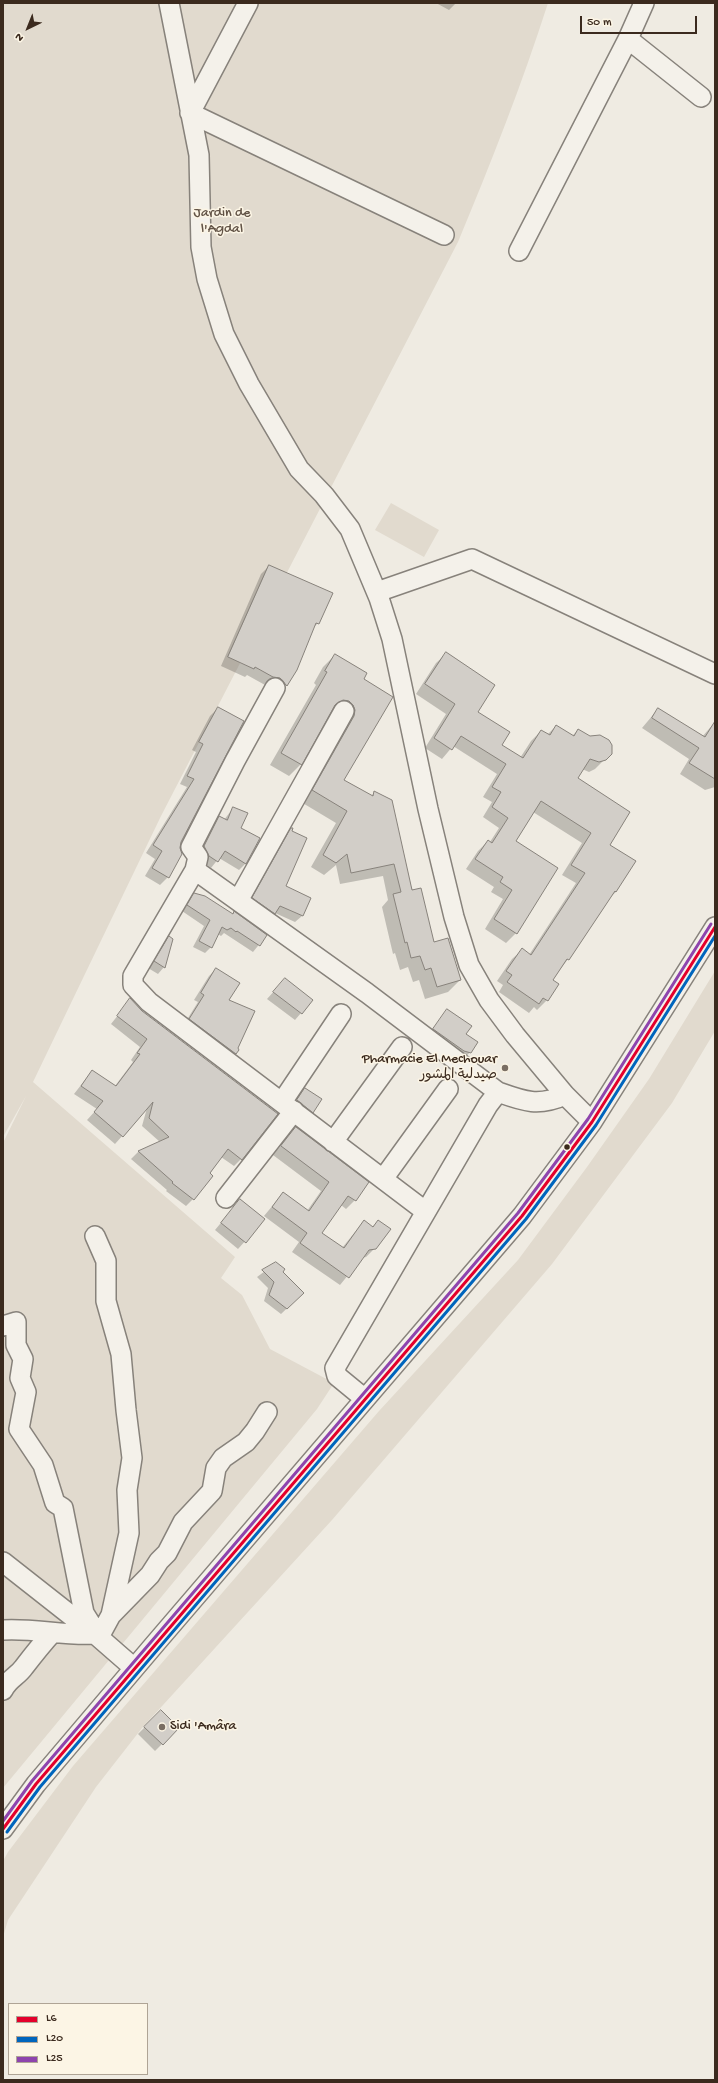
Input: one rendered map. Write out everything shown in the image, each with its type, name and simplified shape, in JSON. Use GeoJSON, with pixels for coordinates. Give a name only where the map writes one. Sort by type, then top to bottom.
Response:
{"type":"FeatureCollection","features":[{"type":"Feature","properties":{"kind":"street"},"geometry":{"type":"LineString","coordinates":[[169,3],[199,155],[202,247],[207,279],[224,334],[249,384],[298,469],[324,495],[350,529],[377,592],[392,639],[430,817],[454,917],[469,965],[489,1000],[565,1095],[592,1122]]}},
{"type":"Feature","properties":{"kind":"street"},"geometry":{"type":"LineString","coordinates":[[190,113],[248,3]]}},
{"type":"Feature","properties":{"kind":"street"},"geometry":{"type":"LineString","coordinates":[[519,251],[628,39],[644,3]]}},
{"type":"Feature","properties":{"kind":"street"},"geometry":{"type":"LineString","coordinates":[[628,39],[701,97]]}},
{"type":"Feature","properties":{"kind":"street"},"geometry":{"type":"LineString","coordinates":[[190,113],[444,235]]}},
{"type":"Feature","properties":{"kind":"street"},"geometry":{"type":"LineString","coordinates":[[377,592],[472,559],[715,674]]}},
{"type":"Feature","properties":{"kind":"street"},"geometry":{"type":"LineString","coordinates":[[275,688],[235,761],[191,847],[198,856],[196,870],[133,976],[133,986],[149,1002],[425,1211]]}},
{"type":"Feature","properties":{"kind":"street"},"geometry":{"type":"LineString","coordinates":[[239,899],[344,711]]}},
{"type":"Feature","properties":{"kind":"street"},"geometry":{"type":"LineString","coordinates":[[196,870],[239,899],[498,1092],[523,1101],[538,1102],[551,1101],[565,1095]]}},
{"type":"Feature","properties":{"kind":"street"},"geometry":{"type":"LineString","coordinates":[[3,1829],[36,1784],[134,1668],[522,1216],[592,1122],[715,927]]}},
{"type":"Feature","properties":{"kind":"street"},"geometry":{"type":"LineString","coordinates":[[226,1198],[288,1107],[341,1014]]}},
{"type":"Feature","properties":{"kind":"street"},"geometry":{"type":"LineString","coordinates":[[334,1142],[402,1047]]}},
{"type":"Feature","properties":{"kind":"street"},"geometry":{"type":"LineString","coordinates":[[383,1179],[448,1089]]}},
{"type":"Feature","properties":{"kind":"street"},"geometry":{"type":"LineString","coordinates":[[365,1399],[337,1376],[335,1368],[425,1211],[498,1092]]}},
{"type":"Feature","properties":{"kind":"street"},"geometry":{"type":"LineString","coordinates":[[95,1236],[106,1261],[106,1301],[121,1354],[132,1458],[127,1490],[129,1533],[111,1615]]}},
{"type":"Feature","properties":{"kind":"street"},"geometry":{"type":"LineString","coordinates":[[3,1326],[16,1322],[16,1345],[23,1359],[20,1378],[26,1392],[19,1429],[43,1464],[55,1503],[63,1508],[84,1613],[97,1636]]}},
{"type":"Feature","properties":{"kind":"street"},"geometry":{"type":"LineString","coordinates":[[97,1636],[111,1615],[150,1575],[166,1553],[183,1522],[212,1491],[216,1468],[223,1458],[246,1442],[267,1412]]}},
{"type":"Feature","properties":{"kind":"street"},"geometry":{"type":"LineString","coordinates":[[3,1562],[97,1636],[134,1668]]}},
{"type":"Feature","properties":{"kind":"street"},"geometry":{"type":"LineString","coordinates":[[3,1630],[18,1629],[97,1636]]}},
{"type":"Feature","properties":{"kind":"street"},"geometry":{"type":"LineString","coordinates":[[3,1690],[7,1681],[24,1668],[30,1657],[52,1633]]}},
{"type":"Feature","properties":{"kind":"green space","name":"Jardin de l'Agdal"},"geometry":{"type":"Polygon","coordinates":[[[3,3],[548,3],[506,123],[458,242],[161,816],[33,1082],[235,1257],[221,1278],[242,1295],[270,1349],[334,1383],[317,1409],[3,1788],[3,1143],[26,1096],[3,1137],[3,3]]]}},
{"type":"Feature","properties":{"kind":"green space"},"geometry":{"type":"Polygon","coordinates":[[[391,503],[439,530],[424,557],[375,530],[391,503]]]}},
{"type":"Feature","properties":{"kind":"green space"},"geometry":{"type":"Polygon","coordinates":[[[715,971],[715,1031],[672,1103],[552,1264],[332,1520],[142,1728],[96,1787],[8,1920],[3,1937],[3,1861],[8,1852],[73,1766],[379,1411],[518,1260],[587,1167],[649,1079],[715,971]]]}},
{"type":"Feature","properties":{"kind":"building"},"geometry":{"type":"Polygon","coordinates":[[[269,565],[333,593],[319,624],[316,623],[297,670],[287,686],[280,678],[273,677],[255,667],[254,669],[228,657],[269,565]]]}},
{"type":"Feature","properties":{"kind":"building"},"geometry":{"type":"Polygon","coordinates":[[[446,652],[495,685],[478,712],[510,732],[502,745],[523,758],[541,730],[550,735],[556,725],[574,736],[578,729],[590,736],[600,735],[609,740],[612,745],[612,754],[606,760],[599,762],[590,759],[578,778],[630,812],[610,845],[636,861],[569,960],[567,959],[553,980],[559,984],[548,1001],[543,998],[539,1004],[507,982],[512,975],[506,971],[522,948],[531,955],[585,873],[571,865],[591,833],[541,801],[516,841],[558,868],[517,934],[494,919],[512,890],[500,882],[503,877],[475,859],[488,840],[492,843],[508,818],[492,807],[501,792],[492,787],[506,764],[461,736],[452,750],[434,738],[455,704],[425,684],[446,652]]]}},
{"type":"Feature","properties":{"kind":"building"},"geometry":{"type":"Polygon","coordinates":[[[335,654],[367,673],[364,679],[393,697],[344,780],[373,796],[374,791],[392,800],[412,890],[421,888],[434,942],[448,938],[461,980],[437,987],[431,968],[425,970],[420,956],[411,958],[407,942],[405,943],[393,894],[401,892],[394,864],[351,873],[347,854],[336,863],[323,855],[347,811],[312,790],[354,716],[355,710],[353,705],[349,701],[343,700],[335,705],[302,765],[281,753],[327,672],[325,671],[335,654]]]}},
{"type":"Feature","properties":{"kind":"building"},"geometry":{"type":"Polygon","coordinates":[[[218,707],[244,721],[181,842],[180,848],[182,854],[169,878],[152,868],[162,851],[153,845],[194,779],[187,776],[203,744],[199,742],[218,707]]]}},
{"type":"Feature","properties":{"kind":"building"},"geometry":{"type":"Polygon","coordinates":[[[658,708],[705,737],[715,721],[715,779],[689,763],[699,748],[652,718],[658,708]]]}},
{"type":"Feature","properties":{"kind":"building"},"geometry":{"type":"Polygon","coordinates":[[[233,807],[248,813],[241,828],[260,838],[246,864],[225,851],[218,862],[209,856],[204,846],[219,816],[227,820],[233,807]]]}},
{"type":"Feature","properties":{"kind":"building"},"geometry":{"type":"Polygon","coordinates":[[[291,828],[293,828],[292,831],[307,838],[286,886],[311,898],[303,916],[280,906],[275,914],[252,898],[291,828]]]}},
{"type":"Feature","properties":{"kind":"building"},"geometry":{"type":"Polygon","coordinates":[[[194,893],[205,896],[233,914],[234,911],[267,935],[260,946],[231,928],[227,930],[222,927],[212,948],[199,941],[210,920],[187,905],[194,893]]]}},
{"type":"Feature","properties":{"kind":"building"},"geometry":{"type":"Polygon","coordinates":[[[169,936],[173,939],[165,968],[154,961],[169,936]]]}},
{"type":"Feature","properties":{"kind":"building"},"geometry":{"type":"Polygon","coordinates":[[[216,968],[240,983],[229,1000],[255,1011],[236,1054],[189,1019],[204,995],[201,993],[216,968]]]}},
{"type":"Feature","properties":{"kind":"building"},"geometry":{"type":"Polygon","coordinates":[[[285,978],[313,1000],[302,1014],[273,992],[285,978]]]}},
{"type":"Feature","properties":{"kind":"building"},"geometry":{"type":"Polygon","coordinates":[[[130,998],[142,1011],[278,1114],[242,1160],[228,1149],[210,1173],[213,1176],[194,1200],[172,1183],[173,1182],[138,1151],[169,1137],[149,1118],[153,1102],[123,1137],[94,1112],[103,1101],[81,1086],[92,1070],[116,1086],[140,1054],[137,1053],[147,1039],[117,1016],[130,998]]]}},
{"type":"Feature","properties":{"kind":"building"},"geometry":{"type":"Polygon","coordinates":[[[447,1009],[472,1026],[466,1034],[478,1042],[471,1053],[464,1051],[433,1029],[447,1009]]]}},
{"type":"Feature","properties":{"kind":"building"},"geometry":{"type":"Polygon","coordinates":[[[305,1088],[322,1099],[313,1113],[297,1100],[305,1088]]]}},
{"type":"Feature","properties":{"kind":"building"},"geometry":{"type":"Polygon","coordinates":[[[296,1127],[369,1182],[356,1201],[348,1196],[322,1233],[344,1248],[364,1220],[373,1227],[378,1220],[391,1229],[376,1249],[369,1250],[349,1278],[300,1243],[307,1233],[272,1207],[283,1192],[309,1211],[329,1182],[281,1146],[296,1127]]]}},
{"type":"Feature","properties":{"kind":"building"},"geometry":{"type":"Polygon","coordinates":[[[240,1199],[265,1219],[246,1243],[221,1223],[240,1199]]]}},
{"type":"Feature","properties":{"kind":"building"},"geometry":{"type":"Polygon","coordinates":[[[276,1262],[285,1269],[283,1272],[304,1293],[287,1309],[269,1295],[274,1282],[262,1270],[276,1262]]]}},
{"type":"Feature","properties":{"kind":"building","name":"Sidi 'Amâra"},"geometry":{"type":"Polygon","coordinates":[[[161,1710],[179,1728],[163,1745],[144,1727],[161,1710]]]}},
{"type":"Feature","properties":{"kind":"transit line","name":"L25"},"geometry":{"type":"LineString","coordinates":[[3,1821],[32,1781],[518,1213],[588,1119],[711,924]]}},
{"type":"Feature","properties":{"kind":"transit line","name":"L6"},"geometry":{"type":"LineString","coordinates":[[3,1829],[36,1784],[522,1216],[592,1122],[715,927]]}},
{"type":"Feature","properties":{"kind":"transit line","name":"L20"},"geometry":{"type":"LineString","coordinates":[[7,1832],[40,1787],[526,1219],[596,1125],[715,936]]}},
{"type":"Feature","properties":{"kind":"place","name":"Pharmacie El Mechouar صيدلية المشور"},"geometry":{"type":"Point","coordinates":[505,1068]}},
{"type":"Feature","properties":{"kind":"place","name":"Sidi 'Amâra"},"geometry":{"type":"Point","coordinates":[162,1727]}}]}
